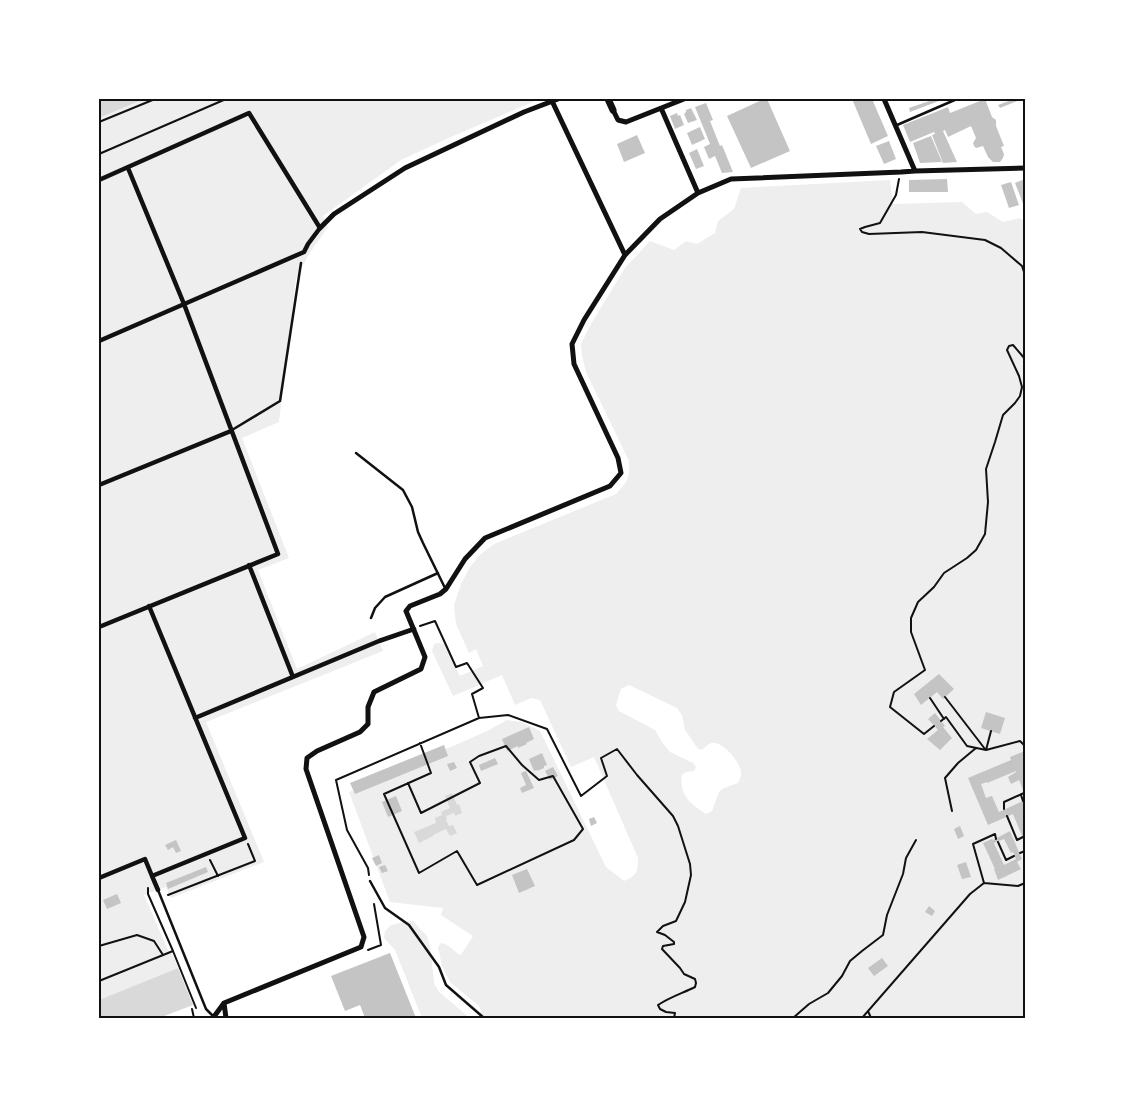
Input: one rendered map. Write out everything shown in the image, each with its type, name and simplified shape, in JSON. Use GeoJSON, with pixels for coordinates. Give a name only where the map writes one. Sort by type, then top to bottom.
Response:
{"type":"FeatureCollection","features":[{"type":"Feature","properties":{"kind":"street"},"geometry":{"type":"LineString","coordinates":[[99,341],[304,252],[320,228],[334,214],[405,168],[524,112],[558,99]]}},
{"type":"Feature","properties":{"kind":"street"},"geometry":{"type":"LineString","coordinates":[[608,99],[617,119],[624,122],[684,99]]}},
{"type":"Feature","properties":{"kind":"street"},"geometry":{"type":"LineString","coordinates":[[884,99],[915,171]]}},
{"type":"Feature","properties":{"kind":"street"},"geometry":{"type":"LineString","coordinates":[[552,101],[625,255]]}},
{"type":"Feature","properties":{"kind":"street"},"geometry":{"type":"LineString","coordinates":[[661,108],[698,194]]}},
{"type":"Feature","properties":{"kind":"street"},"geometry":{"type":"LineString","coordinates":[[99,180],[249,113],[320,228]]}},
{"type":"Feature","properties":{"kind":"street"},"geometry":{"type":"LineString","coordinates":[[99,627],[278,554],[184,304],[128,168]]}},
{"type":"Feature","properties":{"kind":"street"},"geometry":{"type":"LineString","coordinates":[[214,1017],[224,1003],[361,946],[364,936],[306,769],[307,758],[317,751],[360,732],[368,724],[368,707],[374,692],[421,669],[425,657],[406,611],[410,606],[440,594],[446,589],[466,559],[485,538],[610,486],[621,473],[618,458],[574,364],[572,344],[584,320],[625,255],[660,219],[698,194],[732,179],[1025,168]]}},
{"type":"Feature","properties":{"kind":"street"},"geometry":{"type":"LineString","coordinates":[[99,485],[231,430]]}},
{"type":"Feature","properties":{"kind":"street"},"geometry":{"type":"LineString","coordinates":[[249,565],[293,677]]}},
{"type":"Feature","properties":{"kind":"street"},"geometry":{"type":"LineString","coordinates":[[149,606],[245,838],[152,876]]}},
{"type":"Feature","properties":{"kind":"street"},"geometry":{"type":"LineString","coordinates":[[195,718],[379,641],[414,629]]}},
{"type":"Feature","properties":{"kind":"street"},"geometry":{"type":"LineString","coordinates":[[99,878],[145,859],[158,890]]}},
{"type":"Feature","properties":{"kind":"street"},"geometry":{"type":"LineString","coordinates":[[224,1003],[226,1018]]}},
{"type":"Feature","properties":{"kind":"lane"},"geometry":{"type":"LineString","coordinates":[[896,126],[957,99]]}},
{"type":"Feature","properties":{"kind":"lane"},"geometry":{"type":"LineString","coordinates":[[231,430],[280,401],[301,263]]}},
{"type":"Feature","properties":{"kind":"lane"},"geometry":{"type":"LineString","coordinates":[[356,453],[403,490],[412,507],[418,532],[446,589]]}},
{"type":"Feature","properties":{"kind":"lane"},"geometry":{"type":"LineString","coordinates":[[372,618],[375,608],[385,597],[438,573]]}},
{"type":"Feature","properties":{"kind":"lane"},"geometry":{"type":"LineString","coordinates":[[370,881],[386,908],[409,925],[439,967],[446,985],[484,1018]]}},
{"type":"Feature","properties":{"kind":"lane"},"geometry":{"type":"LineString","coordinates":[[158,890],[206,1009],[214,1017]]}},
{"type":"Feature","properties":{"kind":"path"},"geometry":{"type":"LineString","coordinates":[[99,122],[155,99]]}},
{"type":"Feature","properties":{"kind":"path"},"geometry":{"type":"LineString","coordinates":[[99,154],[226,99]]}},
{"type":"Feature","properties":{"kind":"path"},"geometry":{"type":"LineString","coordinates":[[901,172],[896,195],[880,222],[865,226],[860,230],[862,232],[869,234],[922,232],[985,240],[1001,248],[1022,266],[1025,275]]}},
{"type":"Feature","properties":{"kind":"path"},"geometry":{"type":"LineString","coordinates":[[934,726],[924,734],[890,708],[894,692],[925,670],[911,632],[911,618],[918,602],[934,587],[944,574],[976,550],[985,534],[988,502],[986,468],[1002,415],[1020,396],[1022,387],[1007,350],[1009,346],[1013,345],[1025,359]]}},
{"type":"Feature","properties":{"kind":"path"},"geometry":{"type":"LineString","coordinates":[[414,629],[435,622],[456,666],[467,662],[483,688],[472,694],[479,718]]}},
{"type":"Feature","properties":{"kind":"path"},"geometry":{"type":"LineString","coordinates":[[945,697],[986,750]]}},
{"type":"Feature","properties":{"kind":"path"},"geometry":{"type":"LineString","coordinates":[[930,698],[944,719]]}},
{"type":"Feature","properties":{"kind":"path"},"geometry":{"type":"LineString","coordinates":[[370,881],[368,868],[347,830],[336,780],[479,718],[508,715],[547,729],[581,796],[607,776],[601,758],[617,749],[673,816],[690,864],[691,875],[685,902],[676,921],[663,926],[658,932],[674,942],[674,944],[662,946],[662,949],[684,974],[695,979],[696,983],[695,987],[668,998],[658,1005],[660,1009],[666,1012],[675,1013],[674,1018]]}},
{"type":"Feature","properties":{"kind":"path"},"geometry":{"type":"LineString","coordinates":[[941,721],[946,717],[967,746],[986,750],[1020,741],[1025,746]]}},
{"type":"Feature","properties":{"kind":"path"},"geometry":{"type":"LineString","coordinates":[[986,750],[991,731]]}},
{"type":"Feature","properties":{"kind":"path"},"geometry":{"type":"LineString","coordinates":[[408,783],[421,813],[480,783],[470,762],[479,756],[506,746],[522,765],[539,780],[553,776],[584,829],[574,840],[477,886],[457,852],[419,873],[384,794],[408,783],[431,773],[420,742]]}},
{"type":"Feature","properties":{"kind":"path"},"geometry":{"type":"LineString","coordinates":[[952,811],[945,778],[958,763],[976,748]]}},
{"type":"Feature","properties":{"kind":"path"},"geometry":{"type":"LineString","coordinates":[[1004,809],[1004,802],[1024,793]]}},
{"type":"Feature","properties":{"kind":"path"},"geometry":{"type":"LineString","coordinates":[[1021,795],[1023,801]]}},
{"type":"Feature","properties":{"kind":"path"},"geometry":{"type":"LineString","coordinates":[[1007,816],[1017,840],[1023,837]]}},
{"type":"Feature","properties":{"kind":"path"},"geometry":{"type":"LineString","coordinates":[[984,883],[974,844],[994,834],[1006,860],[1014,856]]}},
{"type":"Feature","properties":{"kind":"path"},"geometry":{"type":"LineString","coordinates":[[168,895],[255,861],[245,838]]}},
{"type":"Feature","properties":{"kind":"path"},"geometry":{"type":"LineString","coordinates":[[793,1018],[809,1004],[828,993],[842,976],[850,961],[883,935],[903,874],[906,858],[916,840]]}},
{"type":"Feature","properties":{"kind":"path"},"geometry":{"type":"LineString","coordinates":[[1020,854],[1025,851]]}},
{"type":"Feature","properties":{"kind":"path"},"geometry":{"type":"LineString","coordinates":[[207,853],[218,876]]}},
{"type":"Feature","properties":{"kind":"path"},"geometry":{"type":"LineString","coordinates":[[152,876],[148,884],[148,894],[196,1008]]}},
{"type":"Feature","properties":{"kind":"path"},"geometry":{"type":"LineString","coordinates":[[862,1018],[970,894],[984,883],[1018,886],[1025,883]]}},
{"type":"Feature","properties":{"kind":"path"},"geometry":{"type":"LineString","coordinates":[[373,899],[381,945]]}},
{"type":"Feature","properties":{"kind":"path"},"geometry":{"type":"LineString","coordinates":[[99,946],[137,935],[154,941],[163,955]]}},
{"type":"Feature","properties":{"kind":"path"},"geometry":{"type":"LineString","coordinates":[[99,981],[173,951]]}},
{"type":"Feature","properties":{"kind":"path"},"geometry":{"type":"LineString","coordinates":[[192,1009],[194,1018]]}},
{"type":"Feature","properties":{"kind":"path"},"geometry":{"type":"LineString","coordinates":[[868,1011],[871,1018]]}},
{"type":"Feature","properties":{"kind":"shaded area"},"geometry":{"type":"Polygon","coordinates":[[[99,99],[144,99],[99,118],[99,99]]]}},
{"type":"Feature","properties":{"kind":"shaded area"},"geometry":{"type":"Polygon","coordinates":[[[144,99],[531,99],[535,101],[401,160],[323,216],[328,227],[309,254],[296,279],[279,422],[242,438],[289,558],[258,570],[297,669],[375,632],[383,651],[206,722],[264,862],[171,898],[166,887],[144,895],[178,968],[99,1000],[99,118],[144,99]]]}},
{"type":"Feature","properties":{"kind":"shaded area"},"geometry":{"type":"Polygon","coordinates":[[[890,180],[893,204],[962,202],[976,214],[987,212],[1003,222],[1020,218],[1025,222],[1025,1018],[476,1018],[481,1011],[479,1006],[450,982],[442,966],[438,947],[441,943],[444,944],[461,955],[473,936],[441,915],[443,908],[390,902],[349,792],[487,731],[507,720],[522,722],[540,731],[606,867],[624,881],[632,877],[636,872],[638,858],[594,757],[571,767],[540,700],[531,698],[515,705],[502,675],[453,696],[432,651],[434,644],[444,644],[460,676],[483,666],[476,649],[469,653],[456,624],[454,605],[461,584],[470,567],[481,554],[494,544],[616,494],[626,483],[629,461],[586,372],[581,344],[625,268],[650,241],[674,250],[686,241],[697,244],[715,233],[718,221],[734,209],[741,188],[890,180]],[[629,685],[621,689],[616,705],[619,711],[655,730],[670,752],[693,763],[696,767],[694,771],[686,772],[682,775],[682,788],[691,803],[706,814],[712,811],[719,792],[738,783],[741,771],[732,756],[719,744],[711,743],[702,750],[698,749],[685,730],[682,715],[677,708],[629,685]]]}},
{"type":"Feature","properties":{"kind":"shaded area"},"geometry":{"type":"Polygon","coordinates":[[[452,793],[462,813],[455,816],[454,813],[446,816],[446,820],[449,826],[453,825],[457,833],[450,836],[446,829],[419,843],[414,832],[436,823],[435,818],[442,815],[441,812],[450,808],[445,796],[452,793]]]}},
{"type":"Feature","properties":{"kind":"shaded area"},"geometry":{"type":"Polygon","coordinates":[[[413,921],[427,936],[430,945],[434,983],[439,992],[470,1018],[422,1018],[395,950],[384,938],[385,931],[391,925],[413,921]]]}},
{"type":"Feature","properties":{"kind":"shaded area"},"geometry":{"type":"Polygon","coordinates":[[[178,968],[193,1005],[159,1018],[99,1018],[99,1000],[178,968]]]}},
{"type":"Feature","properties":{"kind":"building"},"geometry":{"type":"Polygon","coordinates":[[[767,99],[790,151],[751,168],[727,116],[767,99]]]}},
{"type":"Feature","properties":{"kind":"building"},"geometry":{"type":"Polygon","coordinates":[[[852,99],[872,99],[888,136],[871,144],[852,99]]]}},
{"type":"Feature","properties":{"kind":"building"},"geometry":{"type":"Polygon","coordinates":[[[935,99],[944,99],[910,112],[909,108],[935,99]]]}},
{"type":"Feature","properties":{"kind":"building"},"geometry":{"type":"Polygon","coordinates":[[[985,99],[992,117],[996,120],[996,126],[1004,146],[1001,147],[1004,154],[1000,162],[993,162],[988,157],[983,146],[976,148],[974,146],[973,143],[976,138],[971,126],[948,137],[945,130],[943,131],[957,162],[943,163],[932,135],[935,134],[934,132],[910,142],[903,125],[948,107],[950,113],[985,99]]]}},
{"type":"Feature","properties":{"kind":"building"},"geometry":{"type":"Polygon","coordinates":[[[1014,99],[1022,99],[1000,108],[998,105],[1014,99]]]}},
{"type":"Feature","properties":{"kind":"building"},"geometry":{"type":"Polygon","coordinates":[[[706,103],[713,120],[710,121],[733,172],[722,173],[715,156],[709,159],[704,147],[710,144],[695,107],[706,103]]]}},
{"type":"Feature","properties":{"kind":"building"},"geometry":{"type":"Polygon","coordinates":[[[691,108],[697,120],[688,123],[684,114],[686,110],[691,108]]]}},
{"type":"Feature","properties":{"kind":"building"},"geometry":{"type":"Polygon","coordinates":[[[677,113],[678,116],[680,115],[684,125],[675,129],[670,116],[677,113]]]}},
{"type":"Feature","properties":{"kind":"building"},"geometry":{"type":"Polygon","coordinates":[[[700,127],[705,139],[692,145],[687,133],[700,127]]]}},
{"type":"Feature","properties":{"kind":"building"},"geometry":{"type":"Polygon","coordinates":[[[637,135],[645,153],[624,162],[617,144],[637,135]]]}},
{"type":"Feature","properties":{"kind":"building"},"geometry":{"type":"Polygon","coordinates":[[[931,136],[942,162],[920,163],[913,143],[931,136]]]}},
{"type":"Feature","properties":{"kind":"building"},"geometry":{"type":"Polygon","coordinates":[[[889,141],[896,159],[884,164],[876,146],[889,141]]]}},
{"type":"Feature","properties":{"kind":"building"},"geometry":{"type":"Polygon","coordinates":[[[697,149],[704,166],[696,169],[689,153],[697,149]]]}},
{"type":"Feature","properties":{"kind":"building"},"geometry":{"type":"Polygon","coordinates":[[[947,179],[948,192],[909,192],[909,180],[947,179]]]}},
{"type":"Feature","properties":{"kind":"building"},"geometry":{"type":"Polygon","coordinates":[[[1025,179],[1025,205],[1024,206],[1015,183],[1025,179]]]}},
{"type":"Feature","properties":{"kind":"building"},"geometry":{"type":"Polygon","coordinates":[[[1011,182],[1019,205],[1009,208],[1001,185],[1011,182]]]}},
{"type":"Feature","properties":{"kind":"building"},"geometry":{"type":"Polygon","coordinates":[[[939,674],[954,689],[943,699],[937,692],[921,705],[914,694],[939,674]]]}},
{"type":"Feature","properties":{"kind":"building"},"geometry":{"type":"Polygon","coordinates":[[[986,712],[1005,718],[1000,734],[981,728],[986,712]]]}},
{"type":"Feature","properties":{"kind":"building"},"geometry":{"type":"Polygon","coordinates":[[[935,713],[952,738],[940,750],[927,739],[938,730],[928,719],[935,713]]]}},
{"type":"Feature","properties":{"kind":"building"},"geometry":{"type":"Polygon","coordinates":[[[529,727],[534,739],[518,748],[518,746],[507,751],[502,739],[529,727]]]}},
{"type":"Feature","properties":{"kind":"building"},"geometry":{"type":"Polygon","coordinates":[[[444,745],[448,756],[355,794],[350,783],[444,745]]]}},
{"type":"Feature","properties":{"kind":"building"},"geometry":{"type":"Polygon","coordinates":[[[1025,751],[1025,795],[1019,780],[1011,784],[1008,777],[1016,771],[981,784],[986,798],[992,796],[999,812],[1025,800],[1025,843],[1013,814],[988,825],[968,778],[1011,760],[1010,757],[1025,751]]]}},
{"type":"Feature","properties":{"kind":"building"},"geometry":{"type":"Polygon","coordinates":[[[542,753],[547,765],[534,771],[529,759],[542,753]]]}},
{"type":"Feature","properties":{"kind":"building"},"geometry":{"type":"Polygon","coordinates":[[[495,758],[498,764],[481,771],[479,765],[495,758]]]}},
{"type":"Feature","properties":{"kind":"building"},"geometry":{"type":"Polygon","coordinates":[[[454,762],[457,768],[450,771],[447,764],[454,762]]]}},
{"type":"Feature","properties":{"kind":"building"},"geometry":{"type":"Polygon","coordinates":[[[553,767],[558,776],[550,780],[545,771],[553,767]]]}},
{"type":"Feature","properties":{"kind":"building"},"geometry":{"type":"Polygon","coordinates":[[[526,771],[534,788],[522,793],[520,788],[526,785],[521,773],[526,771]]]}},
{"type":"Feature","properties":{"kind":"building"},"geometry":{"type":"Polygon","coordinates":[[[396,796],[402,811],[388,817],[382,802],[396,796]]]}},
{"type":"Feature","properties":{"kind":"building"},"geometry":{"type":"Polygon","coordinates":[[[594,817],[597,823],[591,826],[589,819],[594,817]]]}},
{"type":"Feature","properties":{"kind":"building"},"geometry":{"type":"Polygon","coordinates":[[[960,826],[964,836],[958,839],[954,829],[960,826]]]}},
{"type":"Feature","properties":{"kind":"building"},"geometry":{"type":"Polygon","coordinates":[[[1010,831],[1022,859],[1017,862],[1021,869],[998,880],[983,843],[1010,831]],[[1004,839],[994,843],[1004,865],[1016,859],[1013,852],[1011,853],[1004,839]]]}},
{"type":"Feature","properties":{"kind":"building"},"geometry":{"type":"Polygon","coordinates":[[[176,840],[181,851],[176,853],[173,847],[168,850],[165,845],[176,840]]]}},
{"type":"Feature","properties":{"kind":"building"},"geometry":{"type":"Polygon","coordinates":[[[379,855],[382,863],[376,866],[372,858],[379,855]]]}},
{"type":"Feature","properties":{"kind":"building"},"geometry":{"type":"Polygon","coordinates":[[[966,862],[971,877],[962,879],[957,865],[966,862]]]}},
{"type":"Feature","properties":{"kind":"building"},"geometry":{"type":"Polygon","coordinates":[[[385,865],[388,871],[382,873],[379,867],[385,865]]]}},
{"type":"Feature","properties":{"kind":"building"},"geometry":{"type":"Polygon","coordinates":[[[206,867],[208,872],[168,889],[166,883],[206,867]]]}},
{"type":"Feature","properties":{"kind":"building"},"geometry":{"type":"Polygon","coordinates":[[[527,869],[535,886],[519,893],[512,875],[527,869]]]}},
{"type":"Feature","properties":{"kind":"building"},"geometry":{"type":"Polygon","coordinates":[[[117,894],[121,903],[107,909],[103,900],[117,894]]]}},
{"type":"Feature","properties":{"kind":"building"},"geometry":{"type":"Polygon","coordinates":[[[929,906],[935,911],[932,916],[925,912],[929,906]]]}},
{"type":"Feature","properties":{"kind":"building"},"geometry":{"type":"Polygon","coordinates":[[[390,953],[416,1018],[365,1018],[360,1005],[345,1011],[331,976],[390,953]]]}},
{"type":"Feature","properties":{"kind":"building"},"geometry":{"type":"Polygon","coordinates":[[[882,958],[888,966],[874,976],[868,968],[882,958]]]}}]}
